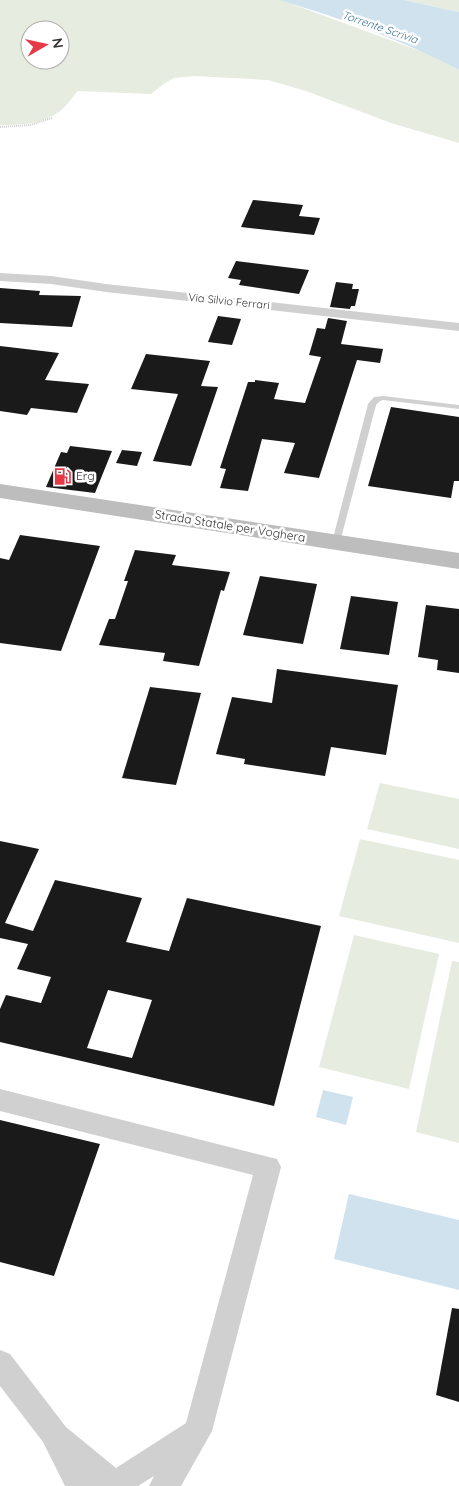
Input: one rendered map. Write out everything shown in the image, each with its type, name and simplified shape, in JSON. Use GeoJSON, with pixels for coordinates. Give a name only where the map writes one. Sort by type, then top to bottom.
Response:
{"type":"FeatureCollection","features":[{"type":"Feature","properties":{"kind":"main road","name":"Strada Statale per Voghera"},"geometry":{"type":"LineString","coordinates":[[0,491],[459,562]]}},
{"type":"Feature","properties":{"kind":"street","name":"Via Silvio Ferrari"},"geometry":{"type":"LineString","coordinates":[[0,277],[51,280],[106,288],[459,327]]}},
{"type":"Feature","properties":{"kind":"street"},"geometry":{"type":"LineString","coordinates":[[0,1100],[268,1167],[198,1431],[164,1486]]}},
{"type":"Feature","properties":{"kind":"street"},"geometry":{"type":"LineString","coordinates":[[0,1364],[53,1432],[80,1486]]}},
{"type":"Feature","properties":{"kind":"street"},"geometry":{"type":"LineString","coordinates":[[53,1432],[119,1482],[198,1431]]}},
{"type":"Feature","properties":{"kind":"lane"},"geometry":{"type":"LineString","coordinates":[[336,542],[372,404],[377,399],[383,398],[459,407]]}},
{"type":"Feature","properties":{"kind":"path"},"geometry":{"type":"LineString","coordinates":[[0,127],[30,125],[52,118]]}},
{"type":"Feature","properties":{"kind":"shaded area"},"geometry":{"type":"Polygon","coordinates":[[[0,0],[279,0],[431,55],[459,70],[459,143],[391,123],[306,91],[268,80],[194,76],[174,78],[151,94],[78,91],[63,109],[46,119],[24,124],[0,125],[0,0]]]}},
{"type":"Feature","properties":{"kind":"shaded area"},"geometry":{"type":"Polygon","coordinates":[[[404,0],[459,0],[459,12],[404,0]]]}},
{"type":"Feature","properties":{"kind":"shaded area"},"geometry":{"type":"Polygon","coordinates":[[[380,783],[459,799],[459,849],[367,829],[380,783]]]}},
{"type":"Feature","properties":{"kind":"shaded area"},"geometry":{"type":"Polygon","coordinates":[[[360,839],[459,860],[459,943],[339,916],[360,839]]]}},
{"type":"Feature","properties":{"kind":"shaded area"},"geometry":{"type":"Polygon","coordinates":[[[354,935],[439,954],[409,1089],[319,1067],[354,935]]]}},
{"type":"Feature","properties":{"kind":"shaded area"},"geometry":{"type":"Polygon","coordinates":[[[452,961],[459,962],[459,1143],[416,1132],[452,961]]]}},
{"type":"Feature","properties":{"kind":"water","name":"Torrente Scrivia"},"geometry":{"type":"Polygon","coordinates":[[[279,0],[404,0],[459,12],[459,70],[371,30],[279,0]]]}},
{"type":"Feature","properties":{"kind":"water"},"geometry":{"type":"Polygon","coordinates":[[[323,1090],[353,1097],[346,1125],[316,1117],[323,1090]]]}},
{"type":"Feature","properties":{"kind":"water"},"geometry":{"type":"Polygon","coordinates":[[[349,1194],[459,1220],[459,1290],[334,1259],[349,1194]]]}},
{"type":"Feature","properties":{"kind":"building"},"geometry":{"type":"Polygon","coordinates":[[[253,200],[303,205],[299,216],[320,218],[314,235],[241,227],[253,200]]]}},
{"type":"Feature","properties":{"kind":"building"},"geometry":{"type":"Polygon","coordinates":[[[236,261],[309,270],[299,294],[239,285],[241,280],[228,278],[236,261]]]}},
{"type":"Feature","properties":{"kind":"building"},"geometry":{"type":"Polygon","coordinates":[[[336,282],[353,284],[352,289],[359,289],[355,306],[351,306],[350,309],[330,307],[336,282]]]}},
{"type":"Feature","properties":{"kind":"building"},"geometry":{"type":"Polygon","coordinates":[[[0,288],[40,291],[39,295],[81,296],[72,327],[0,323],[0,288]]]}},
{"type":"Feature","properties":{"kind":"building"},"geometry":{"type":"Polygon","coordinates":[[[218,316],[241,319],[232,345],[208,342],[218,316]]]}},
{"type":"Feature","properties":{"kind":"building"},"geometry":{"type":"Polygon","coordinates":[[[328,318],[347,321],[341,344],[383,349],[380,363],[357,360],[319,478],[284,473],[295,443],[262,439],[248,491],[220,488],[226,469],[220,468],[248,382],[255,382],[255,380],[279,383],[274,399],[305,403],[321,357],[309,355],[317,328],[325,329],[328,318]]]}},
{"type":"Feature","properties":{"kind":"building"},"geometry":{"type":"Polygon","coordinates":[[[0,346],[59,353],[45,380],[89,384],[77,413],[31,408],[27,415],[0,411],[0,346]]]}},
{"type":"Feature","properties":{"kind":"building"},"geometry":{"type":"Polygon","coordinates":[[[146,354],[210,361],[201,386],[218,387],[191,466],[153,461],[178,394],[131,389],[146,354]]]}},
{"type":"Feature","properties":{"kind":"building"},"geometry":{"type":"Polygon","coordinates":[[[391,407],[459,417],[459,481],[454,481],[451,498],[368,486],[391,407]]]}},
{"type":"Feature","properties":{"kind":"building"},"geometry":{"type":"Polygon","coordinates":[[[70,446],[112,451],[95,493],[46,487],[61,452],[67,453],[70,446]]]}},
{"type":"Feature","properties":{"kind":"building"},"geometry":{"type":"Polygon","coordinates":[[[122,450],[142,452],[137,466],[116,463],[122,450]]]}},
{"type":"Feature","properties":{"kind":"building"},"geometry":{"type":"Polygon","coordinates":[[[20,535],[100,546],[61,651],[0,643],[0,558],[9,560],[20,535]]]}},
{"type":"Feature","properties":{"kind":"building"},"geometry":{"type":"Polygon","coordinates":[[[135,550],[176,555],[172,565],[230,572],[224,591],[221,590],[199,666],[163,661],[165,653],[99,645],[109,619],[115,619],[128,581],[124,581],[135,550]]]}},
{"type":"Feature","properties":{"kind":"building"},"geometry":{"type":"Polygon","coordinates":[[[260,576],[317,584],[303,644],[243,635],[260,576]]]}},
{"type":"Feature","properties":{"kind":"building"},"geometry":{"type":"Polygon","coordinates":[[[351,596],[398,602],[389,655],[340,649],[351,596]]]}},
{"type":"Feature","properties":{"kind":"building"},"geometry":{"type":"Polygon","coordinates":[[[426,605],[459,609],[459,673],[437,670],[438,660],[418,657],[426,605]]]}},
{"type":"Feature","properties":{"kind":"building"},"geometry":{"type":"Polygon","coordinates":[[[277,669],[398,685],[386,755],[331,747],[325,776],[244,764],[245,759],[216,754],[232,697],[272,703],[277,669]]]}},
{"type":"Feature","properties":{"kind":"building"},"geometry":{"type":"Polygon","coordinates":[[[150,687],[201,693],[176,785],[122,778],[150,687]]]}},
{"type":"Feature","properties":{"kind":"building"},"geometry":{"type":"Polygon","coordinates":[[[0,841],[39,849],[5,923],[33,931],[55,880],[142,898],[126,942],[169,951],[187,898],[321,926],[274,1106],[0,1042],[0,1009],[6,995],[41,1003],[51,977],[17,969],[28,944],[0,938],[0,841]],[[108,990],[87,1048],[132,1058],[152,1000],[108,990]]]}},
{"type":"Feature","properties":{"kind":"building"},"geometry":{"type":"Polygon","coordinates":[[[0,1120],[100,1144],[54,1276],[0,1262],[0,1120]]]}},
{"type":"Feature","properties":{"kind":"building"},"geometry":{"type":"Polygon","coordinates":[[[452,1308],[459,1309],[459,1402],[436,1395],[452,1308]]]}},
{"type":"Feature","properties":{"kind":"place","name":"Erg"},"geometry":{"type":"Point","coordinates":[62,476]}}]}
